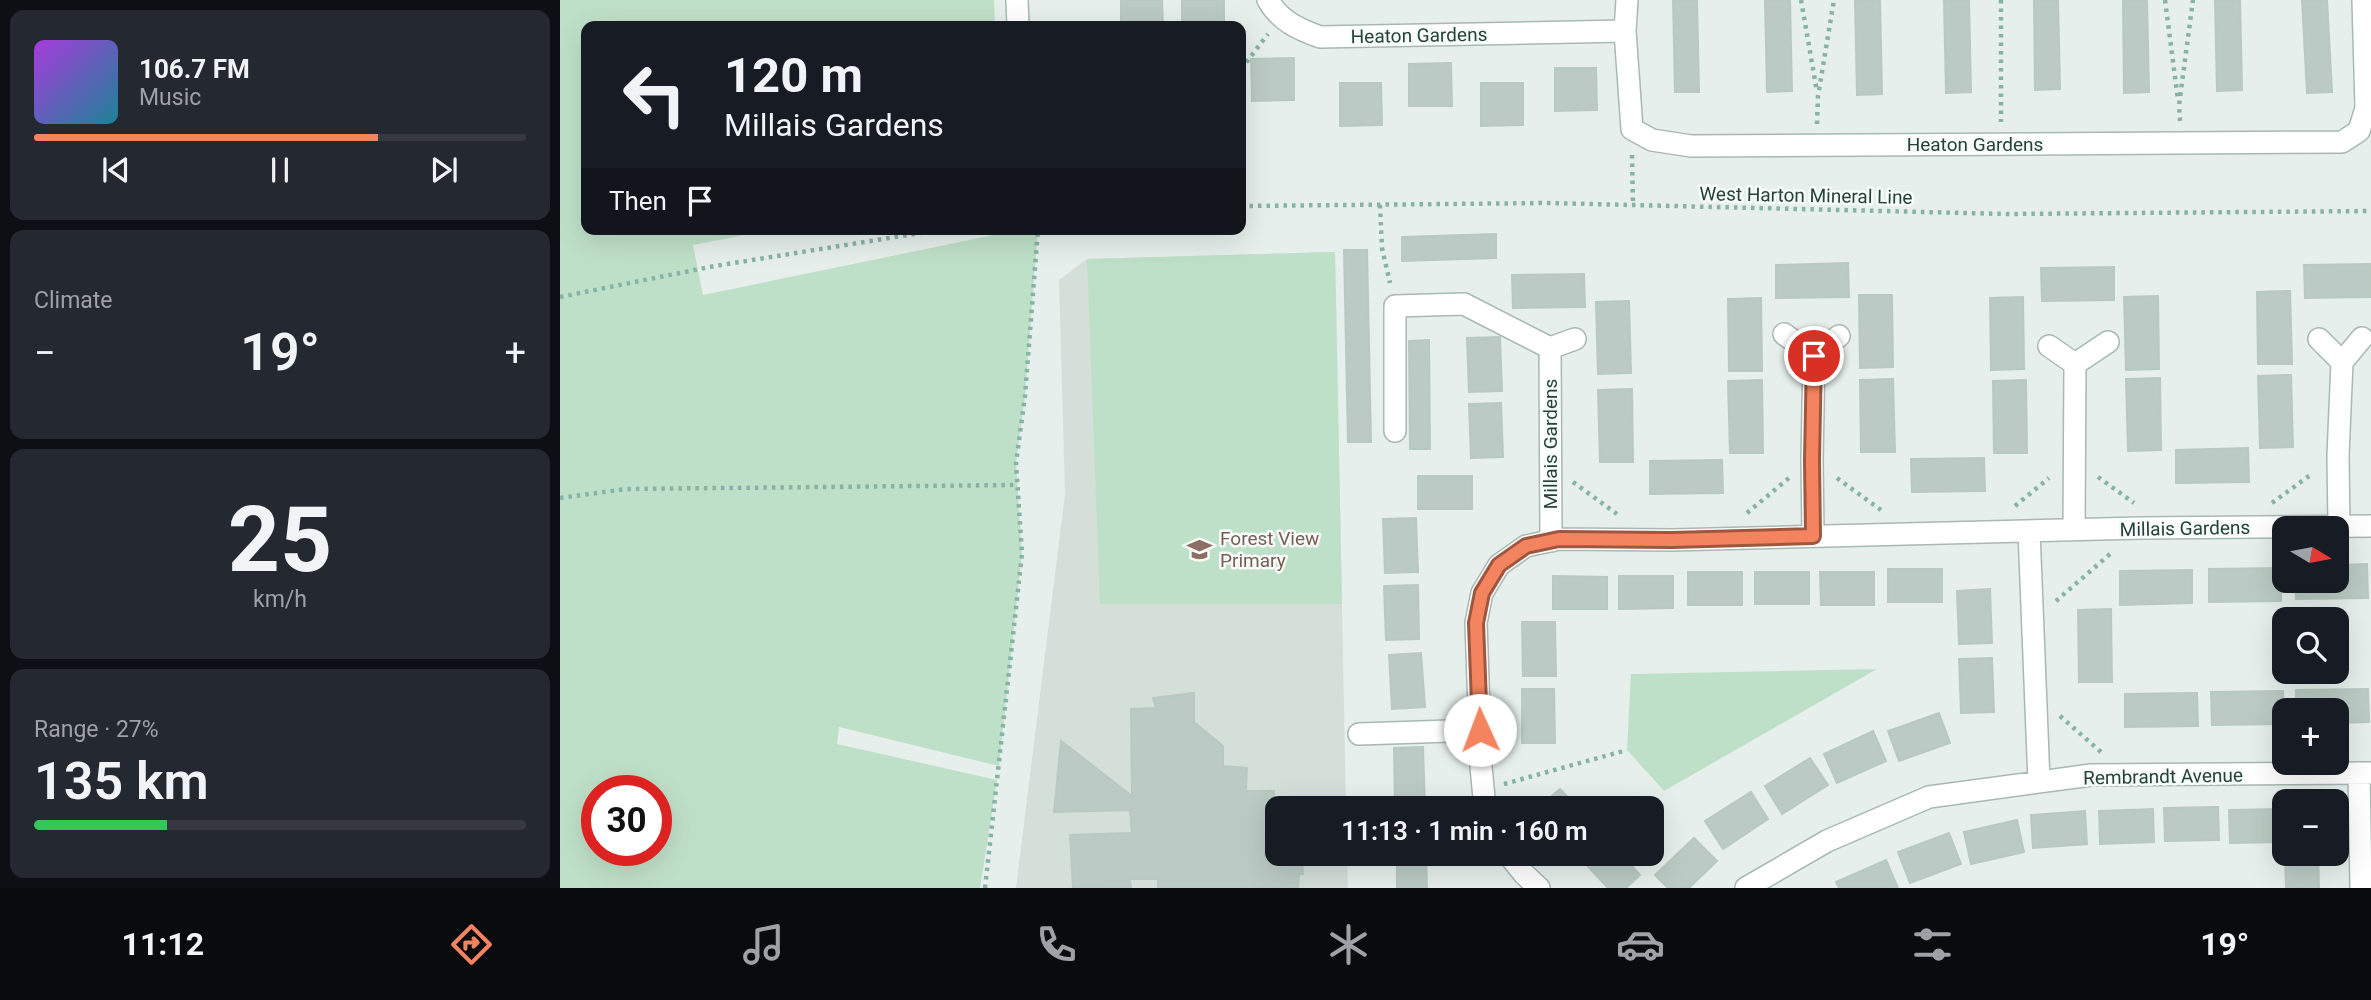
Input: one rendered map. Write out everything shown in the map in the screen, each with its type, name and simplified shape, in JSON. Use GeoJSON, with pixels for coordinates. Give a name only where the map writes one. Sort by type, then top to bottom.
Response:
{"type":"FeatureCollection","features":[{"type":"Feature","properties":{"kind":"street"},"geometry":{"type":"LineString","coordinates":[[1017,0],[1018,21]]}},
{"type":"Feature","properties":{"kind":"street"},"geometry":{"type":"LineString","coordinates":[[1627,0],[1625,32],[1632,129]]}},
{"type":"Feature","properties":{"kind":"street","name":"Heaton Gardens"},"geometry":{"type":"LineString","coordinates":[[1632,129],[1652,140],[1691,146],[2342,142],[2359,131],[2366,108],[2368,75],[2363,0]]}},
{"type":"Feature","properties":{"kind":"street","name":"Heaton Gardens"},"geometry":{"type":"LineString","coordinates":[[1275,8],[1293,27],[1320,37],[1625,32]]}},
{"type":"Feature","properties":{"kind":"street"},"geometry":{"type":"LineString","coordinates":[[1395,431],[1395,306],[1464,304],[1550,348],[1575,339]]}},
{"type":"Feature","properties":{"kind":"street"},"geometry":{"type":"LineString","coordinates":[[1784,334],[1814,356]]}},
{"type":"Feature","properties":{"kind":"street"},"geometry":{"type":"LineString","coordinates":[[1814,356],[1839,336]]}},
{"type":"Feature","properties":{"kind":"street"},"geometry":{"type":"LineString","coordinates":[[2339,516],[2337,456],[2342,362],[2362,338]]}},
{"type":"Feature","properties":{"kind":"street"},"geometry":{"type":"LineString","coordinates":[[2319,339],[2342,362]]}},
{"type":"Feature","properties":{"kind":"street"},"geometry":{"type":"LineString","coordinates":[[2075,364],[2108,342]]}},
{"type":"Feature","properties":{"kind":"street"},"geometry":{"type":"LineString","coordinates":[[2049,346],[2075,364]]}},
{"type":"Feature","properties":{"kind":"street","name":"Millais Gardens"},"geometry":{"type":"LineString","coordinates":[[1550,348],[1551,541]]}},
{"type":"Feature","properties":{"kind":"street"},"geometry":{"type":"LineString","coordinates":[[1813,536],[1814,356]]}},
{"type":"Feature","properties":{"kind":"street"},"geometry":{"type":"LineString","coordinates":[[2074,529],[2075,364]]}},
{"type":"Feature","properties":{"kind":"street","name":"Millais Gardens"},"geometry":{"type":"LineString","coordinates":[[2349,526],[2371,526]]}},
{"type":"Feature","properties":{"kind":"street","name":"Millais Gardens"},"geometry":{"type":"LineString","coordinates":[[1484,796],[1476,623],[1482,593],[1499,565],[1526,546],[1551,541],[2272,527]]}},
{"type":"Feature","properties":{"kind":"street"},"geometry":{"type":"LineString","coordinates":[[2029,531],[2039,782]]}},
{"type":"Feature","properties":{"kind":"street"},"geometry":{"type":"LineString","coordinates":[[1359,734],[1480,730]]}},
{"type":"Feature","properties":{"kind":"street"},"geometry":{"type":"LineString","coordinates":[[2361,888],[2365,773]]}},
{"type":"Feature","properties":{"kind":"street","name":"Rembrandt Avenue"},"geometry":{"type":"LineString","coordinates":[[1746,888],[1827,841],[1929,797],[2091,775],[2365,773]]}},
{"type":"Feature","properties":{"kind":"street"},"geometry":{"type":"LineString","coordinates":[[1518,866],[1539,888]]}},
{"type":"Feature","properties":{"kind":"path"},"geometry":{"type":"LineString","coordinates":[[1801,0],[1818,96]]}},
{"type":"Feature","properties":{"kind":"path"},"geometry":{"type":"LineString","coordinates":[[1817,145],[1818,96],[1834,0]]}},
{"type":"Feature","properties":{"kind":"path"},"geometry":{"type":"LineString","coordinates":[[2001,0],[2001,144]]}},
{"type":"Feature","properties":{"kind":"path"},"geometry":{"type":"LineString","coordinates":[[2165,0],[2182,143]]}},
{"type":"Feature","properties":{"kind":"path"},"geometry":{"type":"LineString","coordinates":[[2179,105],[2193,0]]}},
{"type":"Feature","properties":{"kind":"path"},"geometry":{"type":"LineString","coordinates":[[1246,60],[1275,8]]}},
{"type":"Feature","properties":{"kind":"path"},"geometry":{"type":"LineString","coordinates":[[1632,129],[1633,205]]}},
{"type":"Feature","properties":{"kind":"path","name":"West Harton Mineral Line"},"geometry":{"type":"LineString","coordinates":[[1246,206],[1548,203],[2007,214],[2371,211]]}},
{"type":"Feature","properties":{"kind":"path"},"geometry":{"type":"LineString","coordinates":[[1380,205],[1382,248],[1395,306]]}},
{"type":"Feature","properties":{"kind":"path"},"geometry":{"type":"LineString","coordinates":[[560,298],[715,266],[908,235]]}},
{"type":"Feature","properties":{"kind":"path"},"geometry":{"type":"LineString","coordinates":[[985,888],[1022,554],[1016,463],[1025,396],[1038,235]]}},
{"type":"Feature","properties":{"kind":"path"},"geometry":{"type":"LineString","coordinates":[[2271,503],[2337,456]]}},
{"type":"Feature","properties":{"kind":"path"},"geometry":{"type":"LineString","coordinates":[[1550,465],[1652,540]]}},
{"type":"Feature","properties":{"kind":"path"},"geometry":{"type":"LineString","coordinates":[[560,498],[626,489],[1016,485]]}},
{"type":"Feature","properties":{"kind":"path"},"geometry":{"type":"LineString","coordinates":[[2033,622],[2140,528]]}},
{"type":"Feature","properties":{"kind":"path"},"geometry":{"type":"LineString","coordinates":[[2036,695],[2128,775]]}},
{"type":"Feature","properties":{"kind":"path"},"geometry":{"type":"LineString","coordinates":[[1493,796],[1627,750]]}},
{"type":"Feature","properties":{"kind":"shaded area","name":"Forest View Primary"},"geometry":{"type":"Polygon","coordinates":[[[1335,252],[1346,796],[1265,796],[1265,866],[1347,866],[1348,888],[1016,888],[1065,494],[1059,280],[1087,259],[1335,252]]]}},
{"type":"Feature","properties":{"kind":"green space"},"geometry":{"type":"Polygon","coordinates":[[[560,0],[994,0],[995,21],[581,21],[581,235],[745,235],[693,245],[703,295],[994,235],[1038,235],[1025,396],[1016,463],[1022,554],[999,766],[839,727],[837,744],[997,780],[980,888],[560,888],[560,0]]]}},
{"type":"Feature","properties":{"kind":"green space"},"geometry":{"type":"Polygon","coordinates":[[[1335,252],[1342,604],[1100,604],[1087,259],[1335,252]]]}},
{"type":"Feature","properties":{"kind":"green space"},"geometry":{"type":"Polygon","coordinates":[[[1877,669],[1664,791],[1627,750],[1631,674],[1877,669]]]}},
{"type":"Feature","properties":{"kind":"building"},"geometry":{"type":"Polygon","coordinates":[[[1121,0],[1162,0],[1163,21],[1121,21],[1121,0]]]}},
{"type":"Feature","properties":{"kind":"building"},"geometry":{"type":"Polygon","coordinates":[[[1182,0],[1224,0],[1224,21],[1182,21],[1182,0]]]}},
{"type":"Feature","properties":{"kind":"building"},"geometry":{"type":"Polygon","coordinates":[[[1673,0],[1697,0],[1699,92],[1675,92],[1673,0]]]}},
{"type":"Feature","properties":{"kind":"building"},"geometry":{"type":"Polygon","coordinates":[[[1765,0],[1790,0],[1792,91],[1767,92],[1765,0]]]}},
{"type":"Feature","properties":{"kind":"building"},"geometry":{"type":"Polygon","coordinates":[[[1855,0],[1880,0],[1882,94],[1857,95],[1855,0]]]}},
{"type":"Feature","properties":{"kind":"building"},"geometry":{"type":"Polygon","coordinates":[[[1944,0],[1969,0],[1971,92],[1946,93],[1944,0]]]}},
{"type":"Feature","properties":{"kind":"building"},"geometry":{"type":"Polygon","coordinates":[[[2034,0],[2058,0],[2060,89],[2035,90],[2034,0]]]}},
{"type":"Feature","properties":{"kind":"building"},"geometry":{"type":"Polygon","coordinates":[[[2123,0],[2147,0],[2149,92],[2124,93],[2123,0]]]}},
{"type":"Feature","properties":{"kind":"building"},"geometry":{"type":"Polygon","coordinates":[[[2215,0],[2240,0],[2242,90],[2217,91],[2215,0]]]}},
{"type":"Feature","properties":{"kind":"building"},"geometry":{"type":"Polygon","coordinates":[[[2302,0],[2327,0],[2332,92],[2307,93],[2302,0]]]}},
{"type":"Feature","properties":{"kind":"building"},"geometry":{"type":"Polygon","coordinates":[[[1294,58],[1294,100],[1252,101],[1251,59],[1294,58]]]}},
{"type":"Feature","properties":{"kind":"building"},"geometry":{"type":"Polygon","coordinates":[[[1451,63],[1452,106],[1409,106],[1409,64],[1451,63]]]}},
{"type":"Feature","properties":{"kind":"building"},"geometry":{"type":"Polygon","coordinates":[[[1555,68],[1596,68],[1597,110],[1555,111],[1555,68]]]}},
{"type":"Feature","properties":{"kind":"building"},"geometry":{"type":"Polygon","coordinates":[[[1340,83],[1381,83],[1382,125],[1340,126],[1340,83]]]}},
{"type":"Feature","properties":{"kind":"building"},"geometry":{"type":"Polygon","coordinates":[[[1481,83],[1523,83],[1523,125],[1481,126],[1481,83]]]}},
{"type":"Feature","properties":{"kind":"building"},"geometry":{"type":"Polygon","coordinates":[[[1496,234],[1496,258],[1402,261],[1402,237],[1496,234]]]}},
{"type":"Feature","properties":{"kind":"building"},"geometry":{"type":"Polygon","coordinates":[[[1344,250],[1367,250],[1371,442],[1348,442],[1344,250]]]}},
{"type":"Feature","properties":{"kind":"building"},"geometry":{"type":"Polygon","coordinates":[[[1848,263],[1849,297],[1776,298],[1776,265],[1848,263]]]}},
{"type":"Feature","properties":{"kind":"building"},"geometry":{"type":"Polygon","coordinates":[[[2371,264],[2371,297],[2305,298],[2304,265],[2371,264]]]}},
{"type":"Feature","properties":{"kind":"building"},"geometry":{"type":"Polygon","coordinates":[[[2114,267],[2114,300],[2042,301],[2041,268],[2114,267]]]}},
{"type":"Feature","properties":{"kind":"building"},"geometry":{"type":"Polygon","coordinates":[[[1584,274],[1585,307],[1513,308],[1512,275],[1584,274]]]}},
{"type":"Feature","properties":{"kind":"building"},"geometry":{"type":"Polygon","coordinates":[[[2290,291],[2292,364],[2258,364],[2257,292],[2290,291]]]}},
{"type":"Feature","properties":{"kind":"building"},"geometry":{"type":"Polygon","coordinates":[[[1859,295],[1892,295],[1893,367],[1860,368],[1859,295]]]}},
{"type":"Feature","properties":{"kind":"building"},"geometry":{"type":"Polygon","coordinates":[[[2158,296],[2159,369],[2126,370],[2124,297],[2158,296]]]}},
{"type":"Feature","properties":{"kind":"building"},"geometry":{"type":"Polygon","coordinates":[[[2023,297],[2024,369],[1991,370],[1990,298],[2023,297]]]}},
{"type":"Feature","properties":{"kind":"building"},"geometry":{"type":"Polygon","coordinates":[[[1761,298],[1762,371],[1729,371],[1728,299],[1761,298]]]}},
{"type":"Feature","properties":{"kind":"building"},"geometry":{"type":"Polygon","coordinates":[[[1629,301],[1631,373],[1598,374],[1596,302],[1629,301]]]}},
{"type":"Feature","properties":{"kind":"building"},"geometry":{"type":"Polygon","coordinates":[[[1500,337],[1502,391],[1469,392],[1467,338],[1500,337]]]}},
{"type":"Feature","properties":{"kind":"building"},"geometry":{"type":"Polygon","coordinates":[[[1429,340],[1430,449],[1410,449],[1409,341],[1429,340]]]}},
{"type":"Feature","properties":{"kind":"building"},"geometry":{"type":"Polygon","coordinates":[[[2291,375],[2293,447],[2260,448],[2258,376],[2291,375]]]}},
{"type":"Feature","properties":{"kind":"building"},"geometry":{"type":"Polygon","coordinates":[[[2160,378],[2161,450],[2128,451],[2126,379],[2160,378]]]}},
{"type":"Feature","properties":{"kind":"building"},"geometry":{"type":"Polygon","coordinates":[[[1893,379],[1895,452],[1861,452],[1860,380],[1893,379]]]}},
{"type":"Feature","properties":{"kind":"building"},"geometry":{"type":"Polygon","coordinates":[[[1762,380],[1763,453],[1730,453],[1728,381],[1762,380]]]}},
{"type":"Feature","properties":{"kind":"building"},"geometry":{"type":"Polygon","coordinates":[[[2026,380],[2027,453],[1994,453],[1993,381],[2026,380]]]}},
{"type":"Feature","properties":{"kind":"building"},"geometry":{"type":"Polygon","coordinates":[[[1632,389],[1633,462],[1600,462],[1598,390],[1632,389]]]}},
{"type":"Feature","properties":{"kind":"building"},"geometry":{"type":"Polygon","coordinates":[[[1501,403],[1503,457],[1471,458],[1469,404],[1501,403]]]}},
{"type":"Feature","properties":{"kind":"building"},"geometry":{"type":"Polygon","coordinates":[[[2248,448],[2249,482],[2176,483],[2176,450],[2248,448]]]}},
{"type":"Feature","properties":{"kind":"building"},"geometry":{"type":"Polygon","coordinates":[[[1984,458],[1985,491],[1912,492],[1911,459],[1984,458]]]}},
{"type":"Feature","properties":{"kind":"building"},"geometry":{"type":"Polygon","coordinates":[[[1722,460],[1723,493],[1650,494],[1650,461],[1722,460]]]}},
{"type":"Feature","properties":{"kind":"building"},"geometry":{"type":"Polygon","coordinates":[[[1418,476],[1472,476],[1472,509],[1418,509],[1418,476]]]}},
{"type":"Feature","properties":{"kind":"building"},"geometry":{"type":"Polygon","coordinates":[[[1416,518],[1418,572],[1385,573],[1383,519],[1416,518]]]}},
{"type":"Feature","properties":{"kind":"building"},"geometry":{"type":"Polygon","coordinates":[[[2367,564],[2368,598],[2296,599],[2296,593],[2349,593],[2349,565],[2367,564]]]}},
{"type":"Feature","properties":{"kind":"building"},"geometry":{"type":"Polygon","coordinates":[[[2272,568],[2272,593],[2281,593],[2281,601],[2209,602],[2209,569],[2272,568]]]}},
{"type":"Feature","properties":{"kind":"building"},"geometry":{"type":"Polygon","coordinates":[[[1888,569],[1942,569],[1942,602],[1888,602],[1888,569]]]}},
{"type":"Feature","properties":{"kind":"building"},"geometry":{"type":"Polygon","coordinates":[[[2192,570],[2192,603],[2120,605],[2120,571],[2192,570]]]}},
{"type":"Feature","properties":{"kind":"building"},"geometry":{"type":"Polygon","coordinates":[[[1688,572],[1742,572],[1742,605],[1688,605],[1688,572]]]}},
{"type":"Feature","properties":{"kind":"building"},"geometry":{"type":"Polygon","coordinates":[[[1755,572],[1809,572],[1809,604],[1755,604],[1755,572]]]}},
{"type":"Feature","properties":{"kind":"building"},"geometry":{"type":"Polygon","coordinates":[[[1820,572],[1874,572],[1874,605],[1821,605],[1820,572]]]}},
{"type":"Feature","properties":{"kind":"building"},"geometry":{"type":"Polygon","coordinates":[[[1553,576],[1607,577],[1607,609],[1553,609],[1553,576]]]}},
{"type":"Feature","properties":{"kind":"building"},"geometry":{"type":"Polygon","coordinates":[[[1619,576],[1673,576],[1673,608],[1619,609],[1619,576]]]}},
{"type":"Feature","properties":{"kind":"building"},"geometry":{"type":"Polygon","coordinates":[[[1418,585],[1419,639],[1386,640],[1384,586],[1418,585]]]}},
{"type":"Feature","properties":{"kind":"building"},"geometry":{"type":"Polygon","coordinates":[[[1990,589],[1992,643],[1959,644],[1957,591],[1990,589]]]}},
{"type":"Feature","properties":{"kind":"building"},"geometry":{"type":"Polygon","coordinates":[[[2111,609],[2112,682],[2079,682],[2078,610],[2111,609]]]}},
{"type":"Feature","properties":{"kind":"building"},"geometry":{"type":"Polygon","coordinates":[[[1522,622],[1555,622],[1556,676],[1523,676],[1522,622]]]}},
{"type":"Feature","properties":{"kind":"building"},"geometry":{"type":"Polygon","coordinates":[[[1421,653],[1425,707],[1392,709],[1389,655],[1421,653]]]}},
{"type":"Feature","properties":{"kind":"building"},"geometry":{"type":"Polygon","coordinates":[[[1992,658],[1994,712],[1961,713],[1959,659],[1992,658]]]}},
{"type":"Feature","properties":{"kind":"building"},"geometry":{"type":"Polygon","coordinates":[[[1522,689],[1554,689],[1555,743],[1522,743],[1522,689]]]}},
{"type":"Feature","properties":{"kind":"building"},"geometry":{"type":"Polygon","coordinates":[[[2368,689],[2369,722],[2349,723],[2349,698],[2296,698],[2296,690],[2368,689]]]}},
{"type":"Feature","properties":{"kind":"building"},"geometry":{"type":"Polygon","coordinates":[[[2283,691],[2283,698],[2272,698],[2272,724],[2212,725],[2211,692],[2283,691]]]}},
{"type":"Feature","properties":{"kind":"building"},"geometry":{"type":"Polygon","coordinates":[[[1194,693],[1194,722],[1223,746],[1223,766],[1247,768],[1246,791],[1274,791],[1274,796],[1265,796],[1265,866],[1303,866],[1298,888],[1158,888],[1158,879],[1130,879],[1131,888],[1073,887],[1070,835],[1132,833],[1130,810],[1054,812],[1061,741],[1132,796],[1131,709],[1156,708],[1153,698],[1194,693]]]}},
{"type":"Feature","properties":{"kind":"building"},"geometry":{"type":"Polygon","coordinates":[[[2197,693],[2198,726],[2125,727],[2125,694],[2197,693]]]}},
{"type":"Feature","properties":{"kind":"building"},"geometry":{"type":"Polygon","coordinates":[[[1939,713],[1950,743],[1899,761],[1888,731],[1939,713]]]}},
{"type":"Feature","properties":{"kind":"building"},"geometry":{"type":"Polygon","coordinates":[[[1873,731],[1886,761],[1837,783],[1824,754],[1873,731]]]}},
{"type":"Feature","properties":{"kind":"building"},"geometry":{"type":"Polygon","coordinates":[[[1423,747],[1425,796],[1395,796],[1394,748],[1423,747]]]}},
{"type":"Feature","properties":{"kind":"building"},"geometry":{"type":"Polygon","coordinates":[[[1810,758],[1828,785],[1782,814],[1765,786],[1810,758]]]}},
{"type":"Feature","properties":{"kind":"building"},"geometry":{"type":"Polygon","coordinates":[[[1560,789],[1567,796],[1552,796],[1560,789]]]}},
{"type":"Feature","properties":{"kind":"building"},"geometry":{"type":"Polygon","coordinates":[[[1751,792],[1768,819],[1723,849],[1705,821],[1751,792]]]}},
{"type":"Feature","properties":{"kind":"building"},"geometry":{"type":"Polygon","coordinates":[[[2218,807],[2219,840],[2165,841],[2164,808],[2218,807]]]}},
{"type":"Feature","properties":{"kind":"building"},"geometry":{"type":"Polygon","coordinates":[[[2153,809],[2154,842],[2100,844],[2099,811],[2153,809]]]}},
{"type":"Feature","properties":{"kind":"building"},"geometry":{"type":"Polygon","coordinates":[[[2272,809],[2272,842],[2230,843],[2229,810],[2272,809]]]}},
{"type":"Feature","properties":{"kind":"building"},"geometry":{"type":"Polygon","coordinates":[[[2085,811],[2087,844],[2033,848],[2031,815],[2085,811]]]}},
{"type":"Feature","properties":{"kind":"building"},"geometry":{"type":"Polygon","coordinates":[[[2017,820],[2024,852],[1971,864],[1964,832],[2017,820]]]}},
{"type":"Feature","properties":{"kind":"building"},"geometry":{"type":"Polygon","coordinates":[[[1949,833],[1961,864],[1910,883],[1898,852],[1949,833]]]}},
{"type":"Feature","properties":{"kind":"building"},"geometry":{"type":"Polygon","coordinates":[[[1694,838],[1717,861],[1689,888],[1668,888],[1655,875],[1694,838]]]}},
{"type":"Feature","properties":{"kind":"building"},"geometry":{"type":"Polygon","coordinates":[[[1886,860],[1898,888],[1839,888],[1836,882],[1886,860]]]}},
{"type":"Feature","properties":{"kind":"building"},"geometry":{"type":"Polygon","coordinates":[[[1397,866],[1426,866],[1427,888],[1397,888],[1397,866]]]}},
{"type":"Feature","properties":{"kind":"building"},"geometry":{"type":"Polygon","coordinates":[[[1587,866],[1632,866],[1640,875],[1626,888],[1608,888],[1587,866]]]}},
{"type":"Feature","properties":{"kind":"building"},"geometry":{"type":"Polygon","coordinates":[[[2285,866],[2318,866],[2319,888],[2286,888],[2285,866]]]}},
{"type":"Feature","properties":{"kind":"place","name":"Forest View Primary"},"geometry":{"type":"Point","coordinates":[1200,549]}},
{"type":"Feature","properties":{"kind":"route"},"geometry":{"type":"LineString","coordinates":[[1480,730],[1476,623],[1482,593],[1499,565],[1526,546],[1559,539],[1672,540],[1813,536],[1814,356]]}}]}
